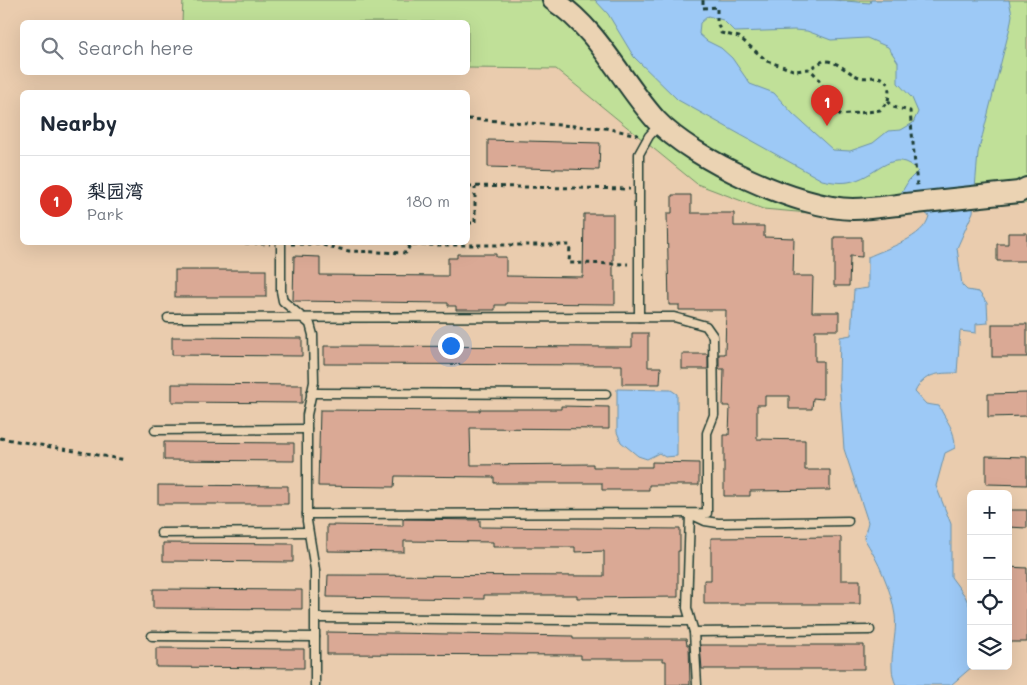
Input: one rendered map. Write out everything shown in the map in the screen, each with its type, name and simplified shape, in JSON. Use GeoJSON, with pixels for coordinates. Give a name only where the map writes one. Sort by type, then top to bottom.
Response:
{"type":"FeatureCollection","features":[{"type":"Feature","properties":{"kind":"street"},"geometry":{"type":"LineString","coordinates":[[553,0],[591,32],[632,91],[655,130],[719,165],[823,207],[854,209],[1019,192],[1027,188]]}},
{"type":"Feature","properties":{"kind":"lane"},"geometry":{"type":"LineString","coordinates":[[639,317],[638,154],[655,130]]}},
{"type":"Feature","properties":{"kind":"lane"},"geometry":{"type":"LineString","coordinates":[[281,245],[280,291],[283,301],[304,317],[310,324],[313,335],[314,382],[307,429],[307,514],[308,532],[315,570],[314,685]]}},
{"type":"Feature","properties":{"kind":"lane"},"geometry":{"type":"LineString","coordinates":[[168,318],[639,317],[685,319],[706,326],[713,336],[714,415],[707,433],[707,513],[307,514]]}},
{"type":"Feature","properties":{"kind":"lane"},"geometry":{"type":"LineString","coordinates":[[311,393],[606,394]]}},
{"type":"Feature","properties":{"kind":"lane"},"geometry":{"type":"LineString","coordinates":[[155,430],[307,429]]}},
{"type":"Feature","properties":{"kind":"lane"},"geometry":{"type":"LineString","coordinates":[[690,514],[705,521],[718,523],[848,521]]}},
{"type":"Feature","properties":{"kind":"lane"},"geometry":{"type":"LineString","coordinates":[[690,514],[687,608],[689,621],[694,632],[697,685]]}},
{"type":"Feature","properties":{"kind":"lane"},"geometry":{"type":"LineString","coordinates":[[161,533],[308,532]]}},
{"type":"Feature","properties":{"kind":"lane"},"geometry":{"type":"LineString","coordinates":[[316,618],[689,621]]}},
{"type":"Feature","properties":{"kind":"lane"},"geometry":{"type":"LineString","coordinates":[[694,632],[870,630]]}},
{"type":"Feature","properties":{"kind":"lane"},"geometry":{"type":"LineString","coordinates":[[152,636],[315,637]]}},
{"type":"Feature","properties":{"kind":"path"},"geometry":{"type":"LineString","coordinates":[[703,0],[703,8],[717,7],[717,22],[721,33],[739,37],[767,61],[796,71],[809,69],[823,61],[828,61],[861,78],[881,78],[888,86],[888,101],[893,107],[908,109],[920,202]]}},
{"type":"Feature","properties":{"kind":"path"},"geometry":{"type":"LineString","coordinates":[[809,69],[819,79],[828,101],[841,115],[880,110],[888,101]]}},
{"type":"Feature","properties":{"kind":"path"},"geometry":{"type":"LineString","coordinates":[[470,120],[605,128],[627,134],[655,130]]}},
{"type":"Feature","properties":{"kind":"path"},"geometry":{"type":"LineString","coordinates":[[470,186],[638,190]]}},
{"type":"Feature","properties":{"kind":"path"},"geometry":{"type":"LineString","coordinates":[[470,223],[475,223],[475,187]]}},
{"type":"Feature","properties":{"kind":"path"},"geometry":{"type":"LineString","coordinates":[[470,244],[570,245],[569,263],[638,264]]}},
{"type":"Feature","properties":{"kind":"path"},"geometry":{"type":"LineString","coordinates":[[322,245],[349,251],[406,254],[410,246],[422,245]]}},
{"type":"Feature","properties":{"kind":"path"},"geometry":{"type":"LineString","coordinates":[[0,438],[126,460]]}},
{"type":"Feature","properties":{"kind":"green space"},"geometry":{"type":"Polygon","coordinates":[[[183,0],[1027,0],[1027,203],[843,216],[763,209],[697,184],[556,69],[470,68],[470,20],[182,20],[183,0]]]}},
{"type":"Feature","properties":{"kind":"water"},"geometry":{"type":"Polygon","coordinates":[[[595,0],[833,0],[870,3],[871,0],[1009,0],[1012,15],[1010,27],[978,153],[973,212],[957,248],[962,285],[967,290],[979,292],[987,303],[988,323],[976,324],[976,333],[960,331],[957,373],[932,375],[923,381],[915,392],[926,404],[939,406],[952,430],[955,441],[955,448],[945,453],[936,486],[951,524],[951,577],[967,600],[968,670],[951,685],[896,685],[893,677],[892,659],[895,615],[883,575],[864,538],[868,522],[844,449],[839,381],[840,337],[851,335],[854,290],[868,288],[868,257],[913,236],[926,224],[929,216],[900,195],[909,180],[918,171],[909,164],[894,161],[863,178],[853,181],[841,183],[822,180],[678,100],[634,57],[608,14],[595,0]],[[708,16],[700,23],[699,34],[707,41],[721,48],[732,58],[750,84],[774,93],[793,114],[833,150],[850,151],[873,143],[888,131],[901,130],[913,123],[918,112],[912,98],[898,83],[898,62],[888,47],[867,38],[831,40],[807,31],[735,32],[723,20],[708,16]]]}},
{"type":"Feature","properties":{"kind":"water"},"geometry":{"type":"Polygon","coordinates":[[[617,389],[671,390],[677,394],[677,456],[665,457],[659,453],[647,459],[638,456],[621,442],[617,432],[617,389]]]}},
{"type":"Feature","properties":{"kind":"building"},"geometry":{"type":"Polygon","coordinates":[[[488,140],[600,143],[599,170],[488,167],[488,140]]]}},
{"type":"Feature","properties":{"kind":"building"},"geometry":{"type":"Polygon","coordinates":[[[672,195],[691,195],[691,213],[734,213],[734,226],[764,226],[764,237],[794,238],[793,276],[813,276],[812,312],[839,312],[839,330],[815,330],[815,361],[823,361],[823,399],[813,398],[812,409],[789,409],[789,396],[765,396],[765,405],[757,405],[757,439],[805,440],[805,470],[830,470],[830,490],[750,491],[750,496],[724,496],[724,435],[729,435],[730,406],[723,406],[724,369],[719,369],[719,354],[725,354],[726,310],[679,310],[679,305],[669,305],[667,213],[672,213],[672,195]]]}},
{"type":"Feature","properties":{"kind":"building"},"geometry":{"type":"Polygon","coordinates":[[[584,214],[613,214],[615,304],[506,303],[506,305],[495,305],[495,310],[456,310],[456,306],[448,306],[448,303],[293,301],[294,256],[320,257],[320,275],[448,276],[448,258],[457,258],[457,254],[496,254],[496,257],[506,257],[506,276],[583,277],[584,214]]]}},
{"type":"Feature","properties":{"kind":"building"},"geometry":{"type":"Polygon","coordinates":[[[1008,233],[1027,233],[1027,261],[997,261],[997,244],[1008,244],[1008,233]]]}},
{"type":"Feature","properties":{"kind":"building"},"geometry":{"type":"Polygon","coordinates":[[[834,237],[862,237],[862,257],[850,256],[849,286],[834,286],[834,237]]]}},
{"type":"Feature","properties":{"kind":"building"},"geometry":{"type":"Polygon","coordinates":[[[175,270],[266,270],[266,297],[175,297],[175,270]]]}},
{"type":"Feature","properties":{"kind":"building"},"geometry":{"type":"Polygon","coordinates":[[[992,324],[1027,324],[1027,357],[992,357],[992,324]]]}},
{"type":"Feature","properties":{"kind":"building"},"geometry":{"type":"Polygon","coordinates":[[[632,333],[648,333],[648,367],[661,367],[660,384],[622,384],[622,365],[324,364],[324,346],[632,347],[632,333]]]}},
{"type":"Feature","properties":{"kind":"building"},"geometry":{"type":"Polygon","coordinates":[[[172,337],[302,338],[302,356],[172,355],[172,337]]]}},
{"type":"Feature","properties":{"kind":"building"},"geometry":{"type":"Polygon","coordinates":[[[682,354],[708,354],[708,369],[682,369],[682,354]]]}},
{"type":"Feature","properties":{"kind":"building"},"geometry":{"type":"Polygon","coordinates":[[[172,384],[302,385],[302,403],[172,402],[172,384]]]}},
{"type":"Feature","properties":{"kind":"building"},"geometry":{"type":"Polygon","coordinates":[[[1027,393],[1027,416],[988,417],[988,394],[1027,393]]]}},
{"type":"Feature","properties":{"kind":"building"},"geometry":{"type":"Polygon","coordinates":[[[561,406],[609,407],[609,429],[470,428],[471,465],[593,464],[593,467],[652,467],[652,462],[699,463],[699,485],[649,485],[649,490],[602,490],[602,483],[494,483],[494,477],[395,476],[394,487],[318,486],[320,410],[480,411],[480,409],[561,409],[561,406]]]}},
{"type":"Feature","properties":{"kind":"building"},"geometry":{"type":"Polygon","coordinates":[[[164,442],[294,443],[294,461],[164,460],[164,442]]]}},
{"type":"Feature","properties":{"kind":"building"},"geometry":{"type":"Polygon","coordinates":[[[986,456],[1027,457],[1027,485],[986,484],[986,456]]]}},
{"type":"Feature","properties":{"kind":"building"},"geometry":{"type":"Polygon","coordinates":[[[158,485],[288,486],[288,504],[158,504],[158,485]]]}},
{"type":"Feature","properties":{"kind":"building"},"geometry":{"type":"Polygon","coordinates":[[[1012,510],[1027,510],[1027,528],[1012,527],[1012,510]]]}},
{"type":"Feature","properties":{"kind":"building"},"geometry":{"type":"Polygon","coordinates":[[[403,519],[480,520],[480,527],[680,529],[678,597],[577,598],[577,595],[484,595],[484,599],[327,597],[328,575],[604,576],[604,551],[575,552],[575,547],[493,547],[493,542],[404,541],[404,552],[327,551],[327,525],[403,526],[403,519]]]}},
{"type":"Feature","properties":{"kind":"building"},"geometry":{"type":"Polygon","coordinates":[[[841,537],[841,580],[860,580],[860,604],[704,604],[704,580],[711,580],[711,538],[841,537]]]}},
{"type":"Feature","properties":{"kind":"building"},"geometry":{"type":"Polygon","coordinates":[[[163,543],[293,544],[293,562],[163,561],[163,543]]]}},
{"type":"Feature","properties":{"kind":"building"},"geometry":{"type":"Polygon","coordinates":[[[1012,567],[1027,568],[1027,642],[1012,642],[1012,567]]]}},
{"type":"Feature","properties":{"kind":"building"},"geometry":{"type":"Polygon","coordinates":[[[153,589],[302,590],[302,609],[153,608],[153,589]]]}},
{"type":"Feature","properties":{"kind":"building"},"geometry":{"type":"Polygon","coordinates":[[[327,632],[573,636],[573,639],[686,639],[687,645],[689,645],[690,685],[666,685],[666,661],[663,661],[663,659],[581,659],[581,655],[327,654],[327,632]]]}},
{"type":"Feature","properties":{"kind":"building"},"geometry":{"type":"Polygon","coordinates":[[[700,645],[864,645],[864,669],[702,669],[700,645]]]}},
{"type":"Feature","properties":{"kind":"building"},"geometry":{"type":"Polygon","coordinates":[[[156,648],[304,649],[304,668],[156,667],[156,648]]]}},
{"type":"Feature","properties":{"kind":"place","name":"梨园湾"},"geometry":{"type":"Point","coordinates":[827,126]}}]}
